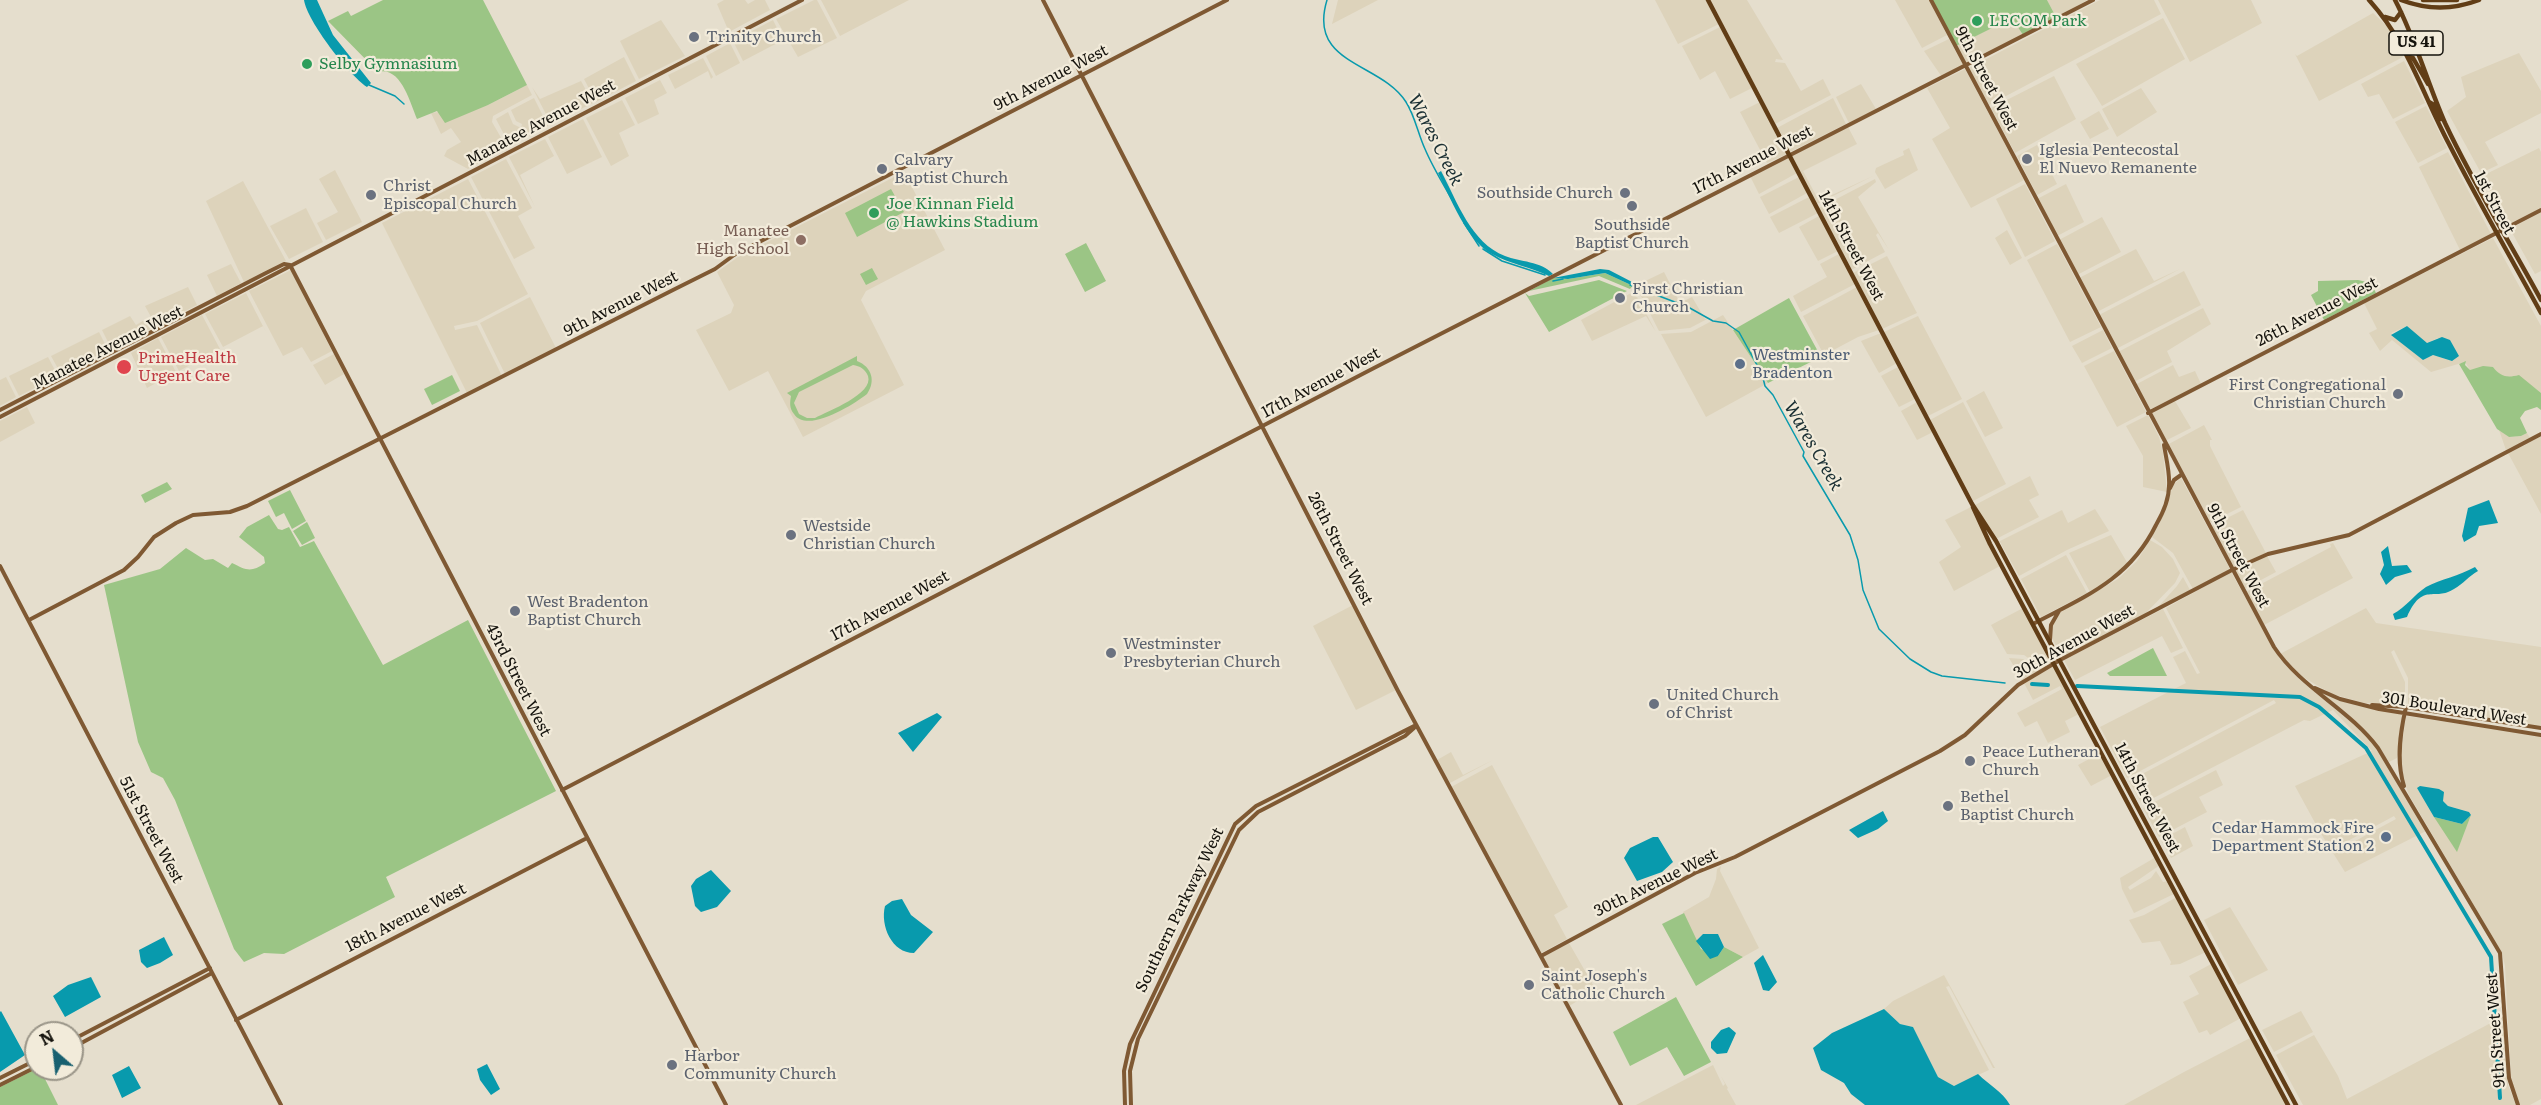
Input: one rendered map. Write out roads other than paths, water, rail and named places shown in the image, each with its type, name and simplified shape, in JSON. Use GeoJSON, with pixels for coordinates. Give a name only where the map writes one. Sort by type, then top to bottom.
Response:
{"type":"FeatureCollection","features":[{"type":"Feature","properties":{"kind":"main road","name":"14th Street West"},"geometry":{"type":"LineString","coordinates":[[1708,0],[1972,504],[1975,514],[2060,660],[2296,1105]]}},
{"type":"Feature","properties":{"kind":"main road","name":"US 41"},"geometry":{"type":"LineString","coordinates":[[2369,0],[2395,31],[2429,102]]}},
{"type":"Feature","properties":{"kind":"main road","name":"US 41"},"geometry":{"type":"LineString","coordinates":[[2395,0],[2418,47],[2432,89]]}},
{"type":"Feature","properties":{"kind":"main road"},"geometry":{"type":"LineString","coordinates":[[2401,0],[2438,8],[2455,7],[2480,0]]}},
{"type":"Feature","properties":{"kind":"main road"},"geometry":{"type":"LineString","coordinates":[[2423,0],[2457,0]]}},
{"type":"Feature","properties":{"kind":"main road"},"geometry":{"type":"LineString","coordinates":[[2383,15],[2395,20],[2399,17],[2401,10]]}},
{"type":"Feature","properties":{"kind":"main road"},"geometry":{"type":"LineString","coordinates":[[2408,57],[2413,58],[2432,89],[2429,102],[2434,106],[2455,148],[2463,158]]}},
{"type":"Feature","properties":{"kind":"main road","name":"1st Street"},"geometry":{"type":"LineString","coordinates":[[2432,89],[2463,158],[2541,300]]}},
{"type":"Feature","properties":{"kind":"main road","name":"1st Street"},"geometry":{"type":"LineString","coordinates":[[2429,102],[2496,233],[2541,313]]}},
{"type":"Feature","properties":{"kind":"main road"},"geometry":{"type":"LineString","coordinates":[[2524,282],[2541,306]]}},
{"type":"Feature","properties":{"kind":"main road","name":"14th Street West"},"geometry":{"type":"LineString","coordinates":[[2036,622],[2054,663],[2288,1105]]}},
{"type":"Feature","properties":{"kind":"street","name":"Manatee Avenue West"},"geometry":{"type":"LineString","coordinates":[[0,417],[287,270],[290,265],[802,0]]}},
{"type":"Feature","properties":{"kind":"street","name":"26th Street West"},"geometry":{"type":"LineString","coordinates":[[1043,0],[1416,725],[1621,1105]]}},
{"type":"Feature","properties":{"kind":"street","name":"9th Avenue West"},"geometry":{"type":"LineString","coordinates":[[28,620],[122,571],[138,557],[154,537],[176,523],[193,515],[220,514],[243,508],[693,280],[741,251],[1227,0]]}},
{"type":"Feature","properties":{"kind":"street","name":"9th Street West"},"geometry":{"type":"LineString","coordinates":[[1930,0],[2274,647],[2287,664],[2372,740],[2500,953],[2510,1085],[2518,1105]]}},
{"type":"Feature","properties":{"kind":"street","name":"17th Avenue West"},"geometry":{"type":"LineString","coordinates":[[562,790],[1263,426],[2092,0]]}},
{"type":"Feature","properties":{"kind":"street","name":"26th Avenue West"},"geometry":{"type":"LineString","coordinates":[[2148,413],[2541,210]]}},
{"type":"Feature","properties":{"kind":"street","name":"Manatee Avenue West"},"geometry":{"type":"LineString","coordinates":[[0,410],[284,264],[290,265]]}},
{"type":"Feature","properties":{"kind":"street","name":"43rd Street West"},"geometry":{"type":"LineString","coordinates":[[290,265],[726,1105]]}},
{"type":"Feature","properties":{"kind":"street","name":"30th Avenue West"},"geometry":{"type":"LineString","coordinates":[[1540,956],[1695,873],[1715,867],[1792,829],[1956,742],[2018,685],[2054,663],[2232,570],[2275,551],[2349,535],[2541,434]]}},
{"type":"Feature","properties":{"kind":"street"},"geometry":{"type":"LineString","coordinates":[[2036,622],[2110,582],[2136,559],[2163,513],[2169,488],[2163,441]]}},
{"type":"Feature","properties":{"kind":"street"},"geometry":{"type":"LineString","coordinates":[[2169,478],[2180,473]]}},
{"type":"Feature","properties":{"kind":"street"},"geometry":{"type":"LineString","coordinates":[[2169,488],[2180,473]]}},
{"type":"Feature","properties":{"kind":"street","name":"51st Street West"},"geometry":{"type":"LineString","coordinates":[[0,566],[281,1105]]}},
{"type":"Feature","properties":{"kind":"street"},"geometry":{"type":"LineString","coordinates":[[2051,644],[2051,625],[2061,609]]}},
{"type":"Feature","properties":{"kind":"street","name":"301 Boulevard West"},"geometry":{"type":"LineString","coordinates":[[2304,680],[2331,696],[2364,705],[2405,714],[2541,735]]}},
{"type":"Feature","properties":{"kind":"street","name":"301 Boulevard West"},"geometry":{"type":"LineString","coordinates":[[2364,705],[2406,707],[2541,728]]}},
{"type":"Feature","properties":{"kind":"street"},"geometry":{"type":"LineString","coordinates":[[2406,707],[2399,759],[2401,777],[2407,796]]}},
{"type":"Feature","properties":{"kind":"street","name":"Southern Parkway West"},"geometry":{"type":"LineString","coordinates":[[1125,1105],[1124,1071],[1130,1044],[1235,824],[1256,806],[1416,725]]}},
{"type":"Feature","properties":{"kind":"street","name":"Southern Parkway West"},"geometry":{"type":"LineString","coordinates":[[1131,1105],[1130,1071],[1138,1039],[1241,826],[1258,812],[1405,736],[1416,725]]}},
{"type":"Feature","properties":{"kind":"street","name":"18th Avenue West"},"geometry":{"type":"LineString","coordinates":[[237,1020],[587,838]]}},
{"type":"Feature","properties":{"kind":"street"},"geometry":{"type":"LineString","coordinates":[[84,1035],[210,968]]}},
{"type":"Feature","properties":{"kind":"street"},"geometry":{"type":"LineString","coordinates":[[84,1042],[212,973]]}},
{"type":"Feature","properties":{"kind":"street"},"geometry":{"type":"LineString","coordinates":[[0,1078],[24,1066]]}},
{"type":"Feature","properties":{"kind":"street"},"geometry":{"type":"LineString","coordinates":[[0,1085],[24,1073]]}},
{"type":"Feature","properties":{"kind":"water"},"geometry":{"type":"Polygon","coordinates":[[[304,0],[317,0],[333,35],[371,83],[367,87],[330,47],[313,21],[304,0]]]}},
{"type":"Feature","properties":{"kind":"water"},"geometry":{"type":"Polygon","coordinates":[[[1441,171],[1466,220],[1483,241],[1493,250],[1505,256],[1536,264],[1553,274],[1549,276],[1506,260],[1483,248],[1460,218],[1438,173],[1441,171]]]}},
{"type":"Feature","properties":{"kind":"water"},"geometry":{"type":"Polygon","coordinates":[[[1600,269],[1609,270],[1634,283],[1631,285],[1605,273],[1568,279],[1553,278],[1600,269]]]}},
{"type":"Feature","properties":{"kind":"water"},"geometry":{"type":"Polygon","coordinates":[[[2407,326],[2427,343],[2442,337],[2450,340],[2459,356],[2452,361],[2433,355],[2423,360],[2391,335],[2407,326]]]}},
{"type":"Feature","properties":{"kind":"water"},"geometry":{"type":"Polygon","coordinates":[[[2489,500],[2498,523],[2479,526],[2476,535],[2464,542],[2462,536],[2468,508],[2489,500]]]}},
{"type":"Feature","properties":{"kind":"water"},"geometry":{"type":"Polygon","coordinates":[[[2388,546],[2392,566],[2407,565],[2412,572],[2395,577],[2386,585],[2380,574],[2384,565],[2381,552],[2388,546]]]}},
{"type":"Feature","properties":{"kind":"water"},"geometry":{"type":"Polygon","coordinates":[[[2475,567],[2478,571],[2457,587],[2447,592],[2429,594],[2418,599],[2407,617],[2395,620],[2393,614],[2426,587],[2475,567]]]}},
{"type":"Feature","properties":{"kind":"water"},"geometry":{"type":"Polygon","coordinates":[[[937,713],[942,717],[913,752],[898,733],[937,713]]]}},
{"type":"Feature","properties":{"kind":"water"},"geometry":{"type":"Polygon","coordinates":[[[2420,786],[2439,789],[2444,792],[2443,801],[2448,806],[2469,812],[2471,815],[2462,824],[2434,817],[2417,788],[2420,786]]]}},
{"type":"Feature","properties":{"kind":"water"},"geometry":{"type":"Polygon","coordinates":[[[1883,811],[1888,821],[1878,829],[1858,838],[1849,830],[1883,811]]]}},
{"type":"Feature","properties":{"kind":"water"},"geometry":{"type":"Polygon","coordinates":[[[1653,837],[1658,837],[1673,862],[1662,872],[1637,881],[1624,858],[1630,848],[1653,837]]]}},
{"type":"Feature","properties":{"kind":"water"},"geometry":{"type":"Polygon","coordinates":[[[711,870],[731,891],[717,907],[701,912],[695,906],[691,886],[696,879],[711,870]]]}},
{"type":"Feature","properties":{"kind":"water"},"geometry":{"type":"Polygon","coordinates":[[[902,899],[911,915],[933,932],[914,953],[906,952],[894,943],[889,937],[884,922],[885,906],[892,901],[902,899]]]}},
{"type":"Feature","properties":{"kind":"water"},"geometry":{"type":"Polygon","coordinates":[[[1703,934],[1718,934],[1724,947],[1718,956],[1710,959],[1696,941],[1703,934]]]}},
{"type":"Feature","properties":{"kind":"water"},"geometry":{"type":"Polygon","coordinates":[[[164,937],[173,955],[147,968],[141,962],[139,950],[164,937]]]}},
{"type":"Feature","properties":{"kind":"water"},"geometry":{"type":"Polygon","coordinates":[[[1763,955],[1777,982],[1769,991],[1763,990],[1754,963],[1763,955]]]}},
{"type":"Feature","properties":{"kind":"water"},"geometry":{"type":"Polygon","coordinates":[[[91,977],[101,997],[65,1017],[53,996],[68,985],[91,977]]]}},
{"type":"Feature","properties":{"kind":"water"},"geometry":{"type":"Polygon","coordinates":[[[1884,1009],[1900,1024],[1913,1027],[1938,1077],[1954,1086],[1978,1074],[2010,1105],[1865,1105],[1851,1094],[1844,1083],[1821,1070],[1813,1048],[1832,1033],[1884,1009]]]}},
{"type":"Feature","properties":{"kind":"water"},"geometry":{"type":"Polygon","coordinates":[[[0,1012],[24,1056],[0,1072],[0,1012]]]}},
{"type":"Feature","properties":{"kind":"water"},"geometry":{"type":"Polygon","coordinates":[[[1729,1027],[1736,1033],[1727,1053],[1717,1054],[1711,1048],[1711,1042],[1721,1030],[1729,1027]]]}},
{"type":"Feature","properties":{"kind":"water"},"geometry":{"type":"Polygon","coordinates":[[[487,1064],[500,1089],[491,1095],[480,1080],[477,1069],[487,1064]]]}},
{"type":"Feature","properties":{"kind":"water"},"geometry":{"type":"Polygon","coordinates":[[[129,1066],[141,1088],[122,1098],[112,1075],[129,1066]]]}},
{"type":"Feature","properties":{"kind":"waterway","name":"Wares Creek"},"geometry":{"type":"LineString","coordinates":[[1327,0],[1324,21],[1327,38],[1350,60],[1395,89],[1406,102],[1428,156],[1455,205]]}},
{"type":"Feature","properties":{"kind":"waterway"},"geometry":{"type":"LineString","coordinates":[[369,85],[395,96],[404,104]]}},
{"type":"Feature","properties":{"kind":"waterway","name":"Wares Creek"},"geometry":{"type":"LineString","coordinates":[[1464,223],[1479,246]]}},
{"type":"Feature","properties":{"kind":"waterway","name":"Wares Creek"},"geometry":{"type":"LineString","coordinates":[[1483,249],[1502,261],[1545,275]]}},
{"type":"Feature","properties":{"kind":"waterway","name":"Wares Creek"},"geometry":{"type":"LineString","coordinates":[[1553,281],[1563,279]]}},
{"type":"Feature","properties":{"kind":"waterway","name":"Wares Creek"},"geometry":{"type":"LineString","coordinates":[[1630,285],[1688,307],[1713,321],[1726,323],[1739,332],[1762,374],[1765,386],[1773,395],[1804,452],[1803,456],[1850,535],[1858,560],[1863,590],[1879,629],[1910,659],[1931,672],[1942,676],[2005,683]]}},
{"type":"Feature","properties":{"kind":"waterway"},"geometry":{"type":"LineString","coordinates":[[2032,684],[2048,685]]}},
{"type":"Feature","properties":{"kind":"waterway"},"geometry":{"type":"LineString","coordinates":[[2077,686],[2300,697],[2319,707],[2366,748],[2491,957],[2500,1098]]}},
{"type":"Feature","properties":{"kind":"place","name":"LECOM Park"},"geometry":{"type":"Point","coordinates":[1977,21]}},
{"type":"Feature","properties":{"kind":"place","name":"Trinity Church"},"geometry":{"type":"Point","coordinates":[694,37]}},
{"type":"Feature","properties":{"kind":"place","name":"Selby Gymnasium"},"geometry":{"type":"Point","coordinates":[307,64]}},
{"type":"Feature","properties":{"kind":"place","name":"Iglesia Pentecostal El Nuevo Remanente"},"geometry":{"type":"Point","coordinates":[2027,159]}},
{"type":"Feature","properties":{"kind":"place","name":"Calvary Baptist Church"},"geometry":{"type":"Point","coordinates":[882,169]}},
{"type":"Feature","properties":{"kind":"place","name":"Southside Church"},"geometry":{"type":"Point","coordinates":[1625,193]}},
{"type":"Feature","properties":{"kind":"place","name":"Christ Episcopal Church"},"geometry":{"type":"Point","coordinates":[371,195]}},
{"type":"Feature","properties":{"kind":"place","name":"Southside Baptist Church"},"geometry":{"type":"Point","coordinates":[1632,206]}},
{"type":"Feature","properties":{"kind":"place","name":"Joe Kinnan Field @ Hawkins Stadium"},"geometry":{"type":"Point","coordinates":[874,213]}},
{"type":"Feature","properties":{"kind":"place","name":"Manatee High School"},"geometry":{"type":"Point","coordinates":[801,240]}},
{"type":"Feature","properties":{"kind":"place","name":"First Christian Church"},"geometry":{"type":"Point","coordinates":[1620,298]}},
{"type":"Feature","properties":{"kind":"place","name":"Westminster Bradenton"},"geometry":{"type":"Point","coordinates":[1740,364]}},
{"type":"Feature","properties":{"kind":"place","name":"PrimeHealth Urgent Care"},"geometry":{"type":"Point","coordinates":[124,367]}},
{"type":"Feature","properties":{"kind":"place","name":"First Congregational Christian Church"},"geometry":{"type":"Point","coordinates":[2398,394]}},
{"type":"Feature","properties":{"kind":"place","name":"Westside Christian Church"},"geometry":{"type":"Point","coordinates":[791,535]}},
{"type":"Feature","properties":{"kind":"place","name":"West Bradenton Baptist Church"},"geometry":{"type":"Point","coordinates":[515,611]}},
{"type":"Feature","properties":{"kind":"place","name":"Westminster Presbyterian Church"},"geometry":{"type":"Point","coordinates":[1111,653]}},
{"type":"Feature","properties":{"kind":"place","name":"United Church of Christ"},"geometry":{"type":"Point","coordinates":[1654,704]}},
{"type":"Feature","properties":{"kind":"place","name":"Peace Lutheran Church"},"geometry":{"type":"Point","coordinates":[1970,761]}},
{"type":"Feature","properties":{"kind":"place","name":"Bethel Baptist Church"},"geometry":{"type":"Point","coordinates":[1948,806]}},
{"type":"Feature","properties":{"kind":"place","name":"Cedar Hammock Fire Department Station 2"},"geometry":{"type":"Point","coordinates":[2386,837]}},
{"type":"Feature","properties":{"kind":"place","name":"Saint Joseph's Catholic Church"},"geometry":{"type":"Point","coordinates":[1529,985]}},
{"type":"Feature","properties":{"kind":"place","name":"Harbor Community Church"},"geometry":{"type":"Point","coordinates":[672,1065]}}]}
